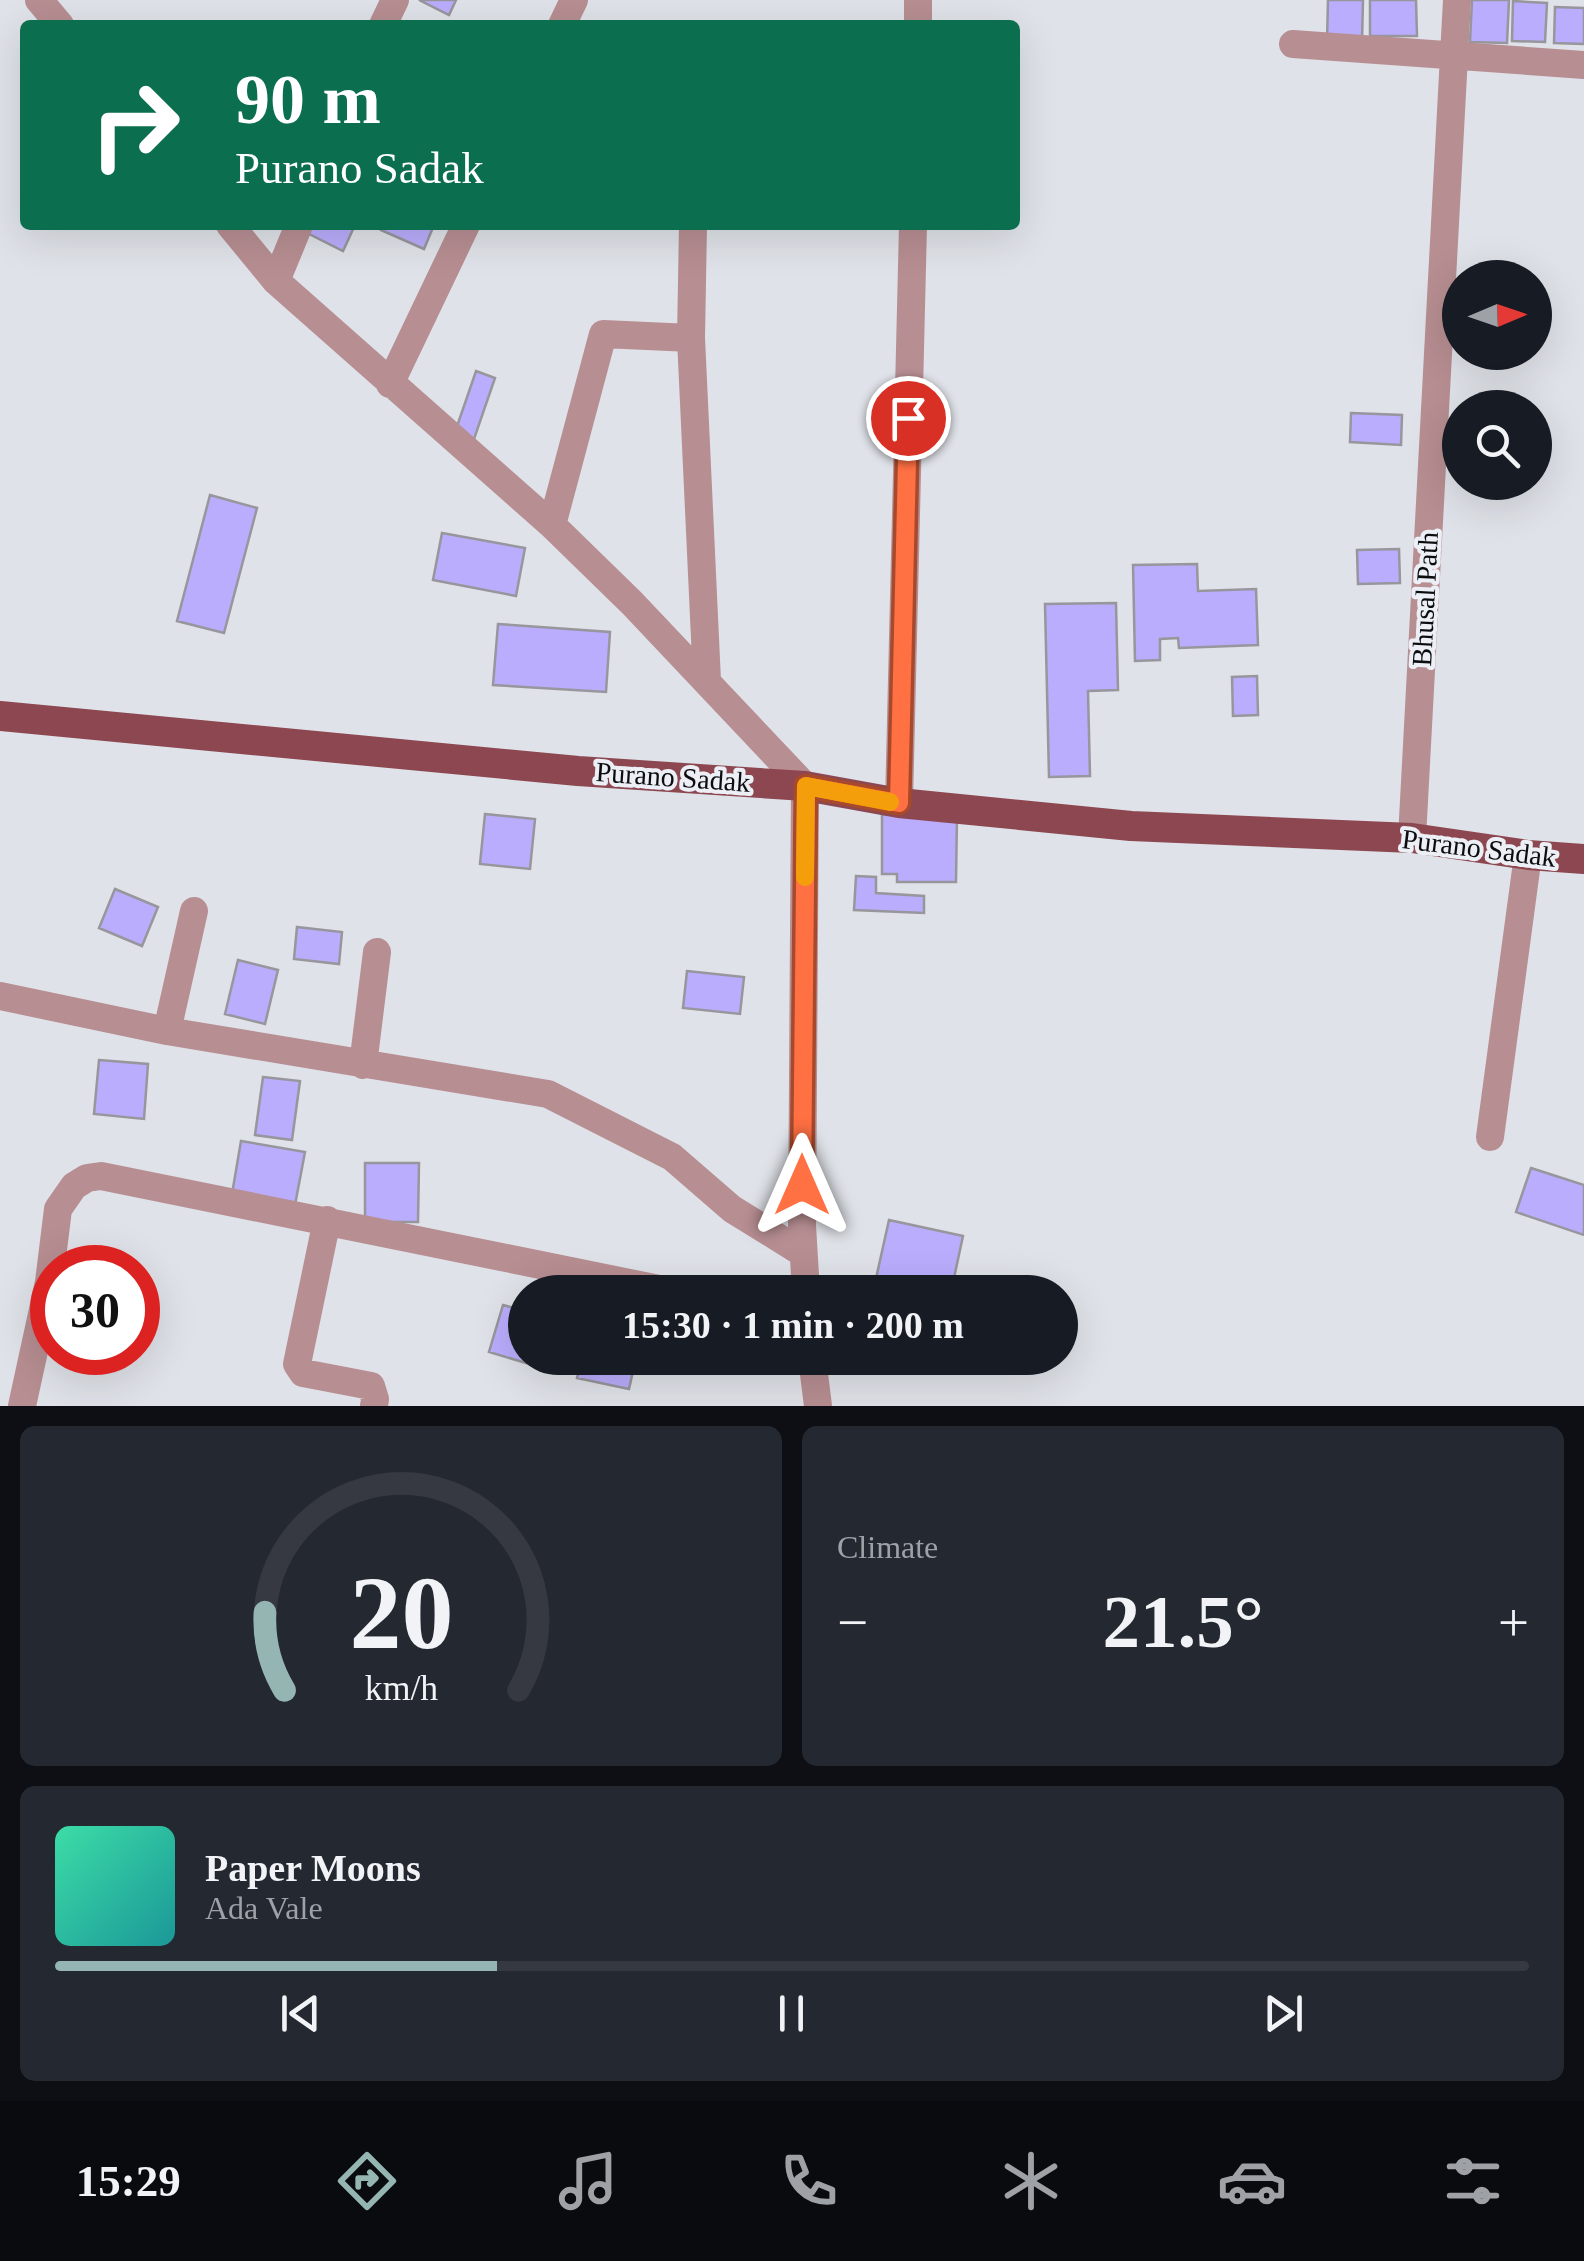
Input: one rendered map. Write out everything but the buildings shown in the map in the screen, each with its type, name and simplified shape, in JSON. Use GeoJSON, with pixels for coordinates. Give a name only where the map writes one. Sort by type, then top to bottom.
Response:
{"type":"FeatureCollection","features":[{"type":"Feature","properties":{"kind":"main road","name":"Purano Sadak"},"geometry":{"type":"LineString","coordinates":[[0,716],[578,771],[806,786],[899,803],[1131,826],[1412,838],[1584,859]]}},
{"type":"Feature","properties":{"kind":"street"},"geometry":{"type":"LineString","coordinates":[[39,0],[56,20]]}},
{"type":"Feature","properties":{"kind":"street","name":"Bhusal Path"},"geometry":{"type":"LineString","coordinates":[[1412,838],[1456,0]]}},
{"type":"Feature","properties":{"kind":"street"},"geometry":{"type":"LineString","coordinates":[[1293,44],[1584,64]]}},
{"type":"Feature","properties":{"kind":"street"},"geometry":{"type":"LineString","coordinates":[[234,230],[276,281],[552,526],[707,680],[806,786],[805,1275]]}},
{"type":"Feature","properties":{"kind":"street"},"geometry":{"type":"LineString","coordinates":[[276,281],[297,230]]}},
{"type":"Feature","properties":{"kind":"street"},"geometry":{"type":"LineString","coordinates":[[390,384],[464,230]]}},
{"type":"Feature","properties":{"kind":"street"},"geometry":{"type":"LineString","coordinates":[[693,230],[691,338],[707,680]]}},
{"type":"Feature","properties":{"kind":"street"},"geometry":{"type":"LineString","coordinates":[[899,803],[913,230]]}},
{"type":"Feature","properties":{"kind":"street"},"geometry":{"type":"LineString","coordinates":[[552,526],[603,334],[691,338]]}},
{"type":"Feature","properties":{"kind":"street"},"geometry":{"type":"LineString","coordinates":[[1490,1137],[1528,855]]}},
{"type":"Feature","properties":{"kind":"street"},"geometry":{"type":"LineString","coordinates":[[167,1030],[194,911]]}},
{"type":"Feature","properties":{"kind":"street"},"geometry":{"type":"LineString","coordinates":[[363,1065],[377,952]]}},
{"type":"Feature","properties":{"kind":"street"},"geometry":{"type":"LineString","coordinates":[[0,996],[167,1030],[548,1094],[672,1158],[732,1209],[803,1253]]}},
{"type":"Feature","properties":{"kind":"street"},"geometry":{"type":"LineString","coordinates":[[22,1406],[49,1282],[58,1209],[74,1186],[87,1178],[101,1176],[592,1275]]}},
{"type":"Feature","properties":{"kind":"street"},"geometry":{"type":"LineString","coordinates":[[328,1220],[297,1364],[303,1373],[371,1386],[376,1399],[374,1406]]}},
{"type":"Feature","properties":{"kind":"street"},"geometry":{"type":"LineString","coordinates":[[814,1375],[818,1406]]}},
{"type":"Feature","properties":{"kind":"slow traffic"},"geometry":{"type":"LineString","coordinates":[[805,877],[806,786],[890,802]]}},
{"type":"Feature","properties":{"kind":"route"},"geometry":{"type":"LineString","coordinates":[[802,1185],[806,786],[899,803],[908,418]]}}]}
